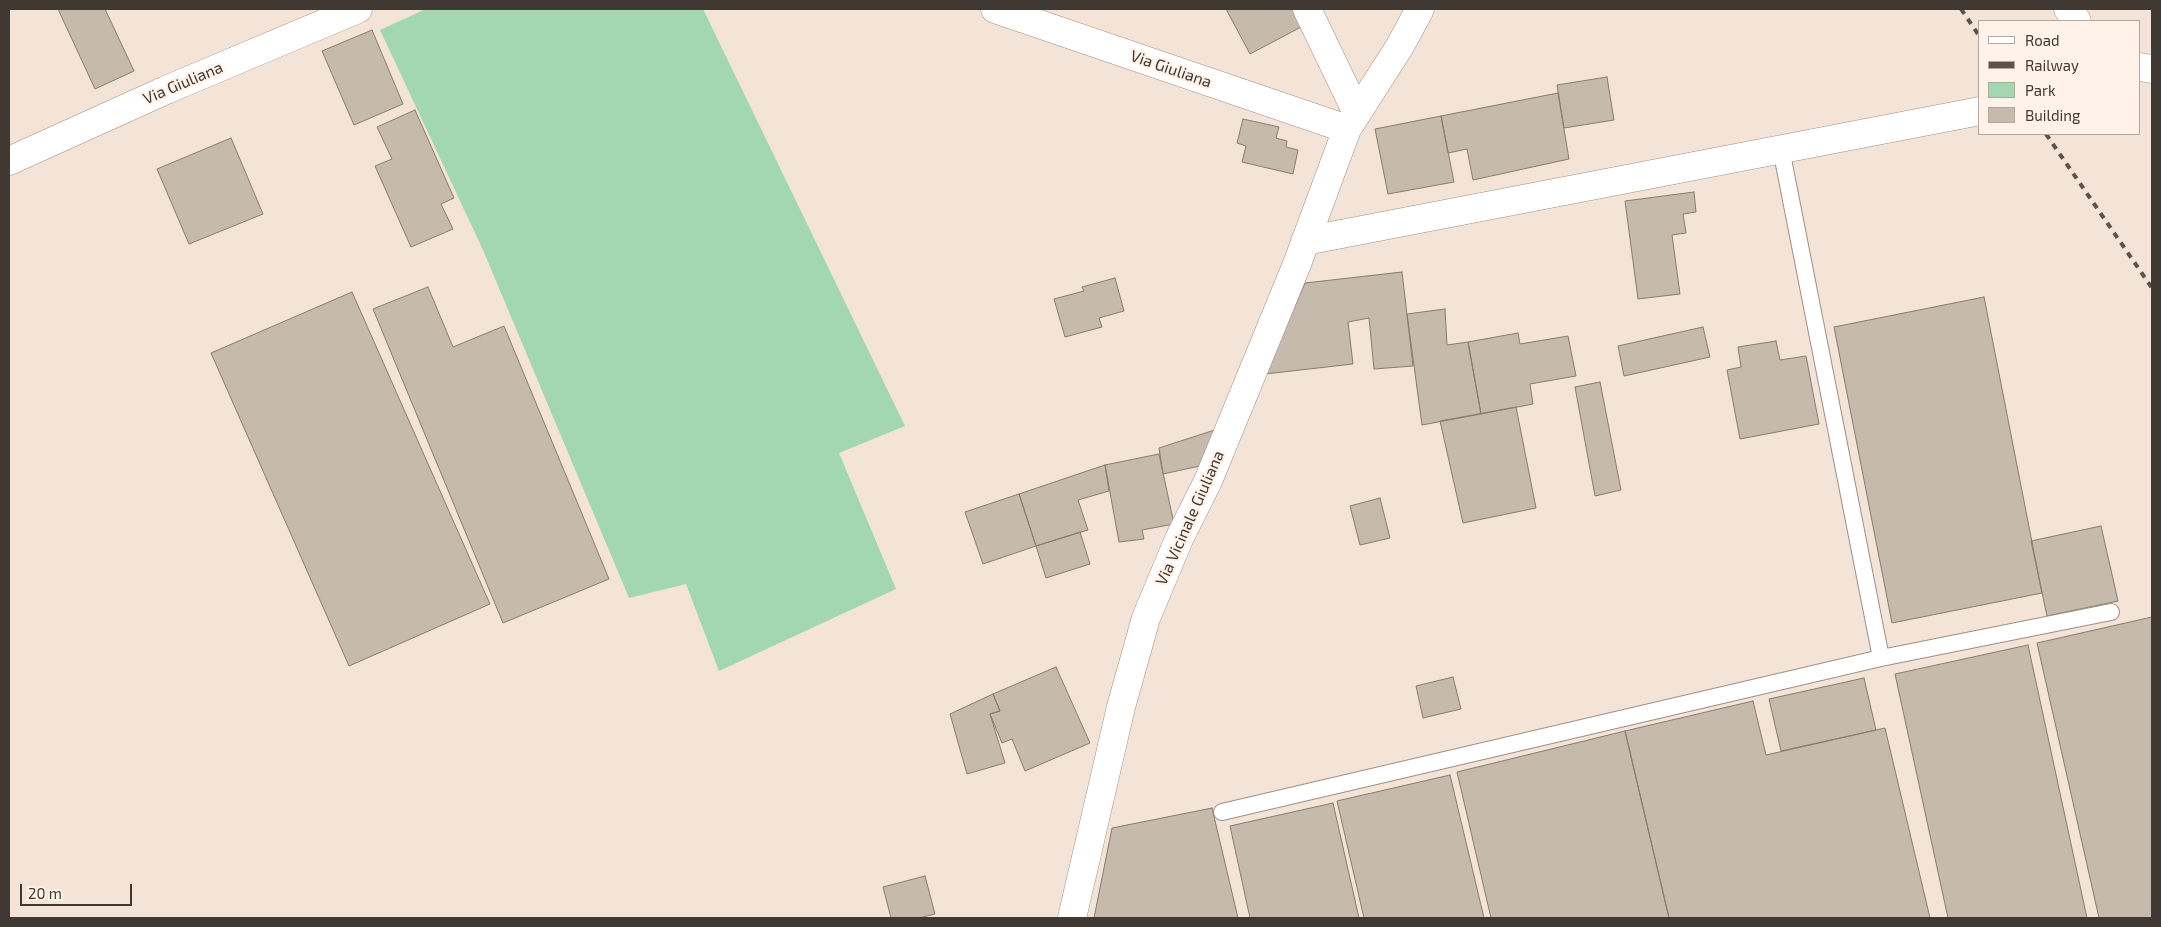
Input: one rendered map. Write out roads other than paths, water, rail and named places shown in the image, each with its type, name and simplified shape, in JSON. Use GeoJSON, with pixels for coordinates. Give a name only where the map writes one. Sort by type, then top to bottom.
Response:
{"type":"FeatureCollection","features":[{"type":"Feature","properties":{"kind":"street","name":"Via Giuliana"},"geometry":{"type":"LineString","coordinates":[[9,162],[166,90],[358,9]]}},
{"type":"Feature","properties":{"kind":"street","name":"Via Giuliana"},"geometry":{"type":"LineString","coordinates":[[994,9],[1352,121]]}},
{"type":"Feature","properties":{"kind":"street"},"geometry":{"type":"LineString","coordinates":[[1307,9],[1352,121]]}},
{"type":"Feature","properties":{"kind":"street","name":"Via Vicinale Giuliana"},"geometry":{"type":"LineString","coordinates":[[1072,918],[1120,707],[1146,618],[1178,539],[1208,481],[1306,241],[1352,121],[1400,46],[1420,9]]}},
{"type":"Feature","properties":{"kind":"street"},"geometry":{"type":"LineString","coordinates":[[2068,9],[2076,20]]}},
{"type":"Feature","properties":{"kind":"street"},"geometry":{"type":"LineString","coordinates":[[1306,241],[1978,111]]}},
{"type":"Feature","properties":{"kind":"lane"},"geometry":{"type":"LineString","coordinates":[[1781,149],[1881,658]]}},
{"type":"Feature","properties":{"kind":"lane"},"geometry":{"type":"LineString","coordinates":[[1222,812],[1881,658],[2111,612]]}},
{"type":"Feature","properties":{"kind":"railway"},"geometry":{"type":"LineString","coordinates":[[1961,9],[1978,34]]}},
{"type":"Feature","properties":{"kind":"railway"},"geometry":{"type":"LineString","coordinates":[[2047,135],[2152,288]]}}]}
